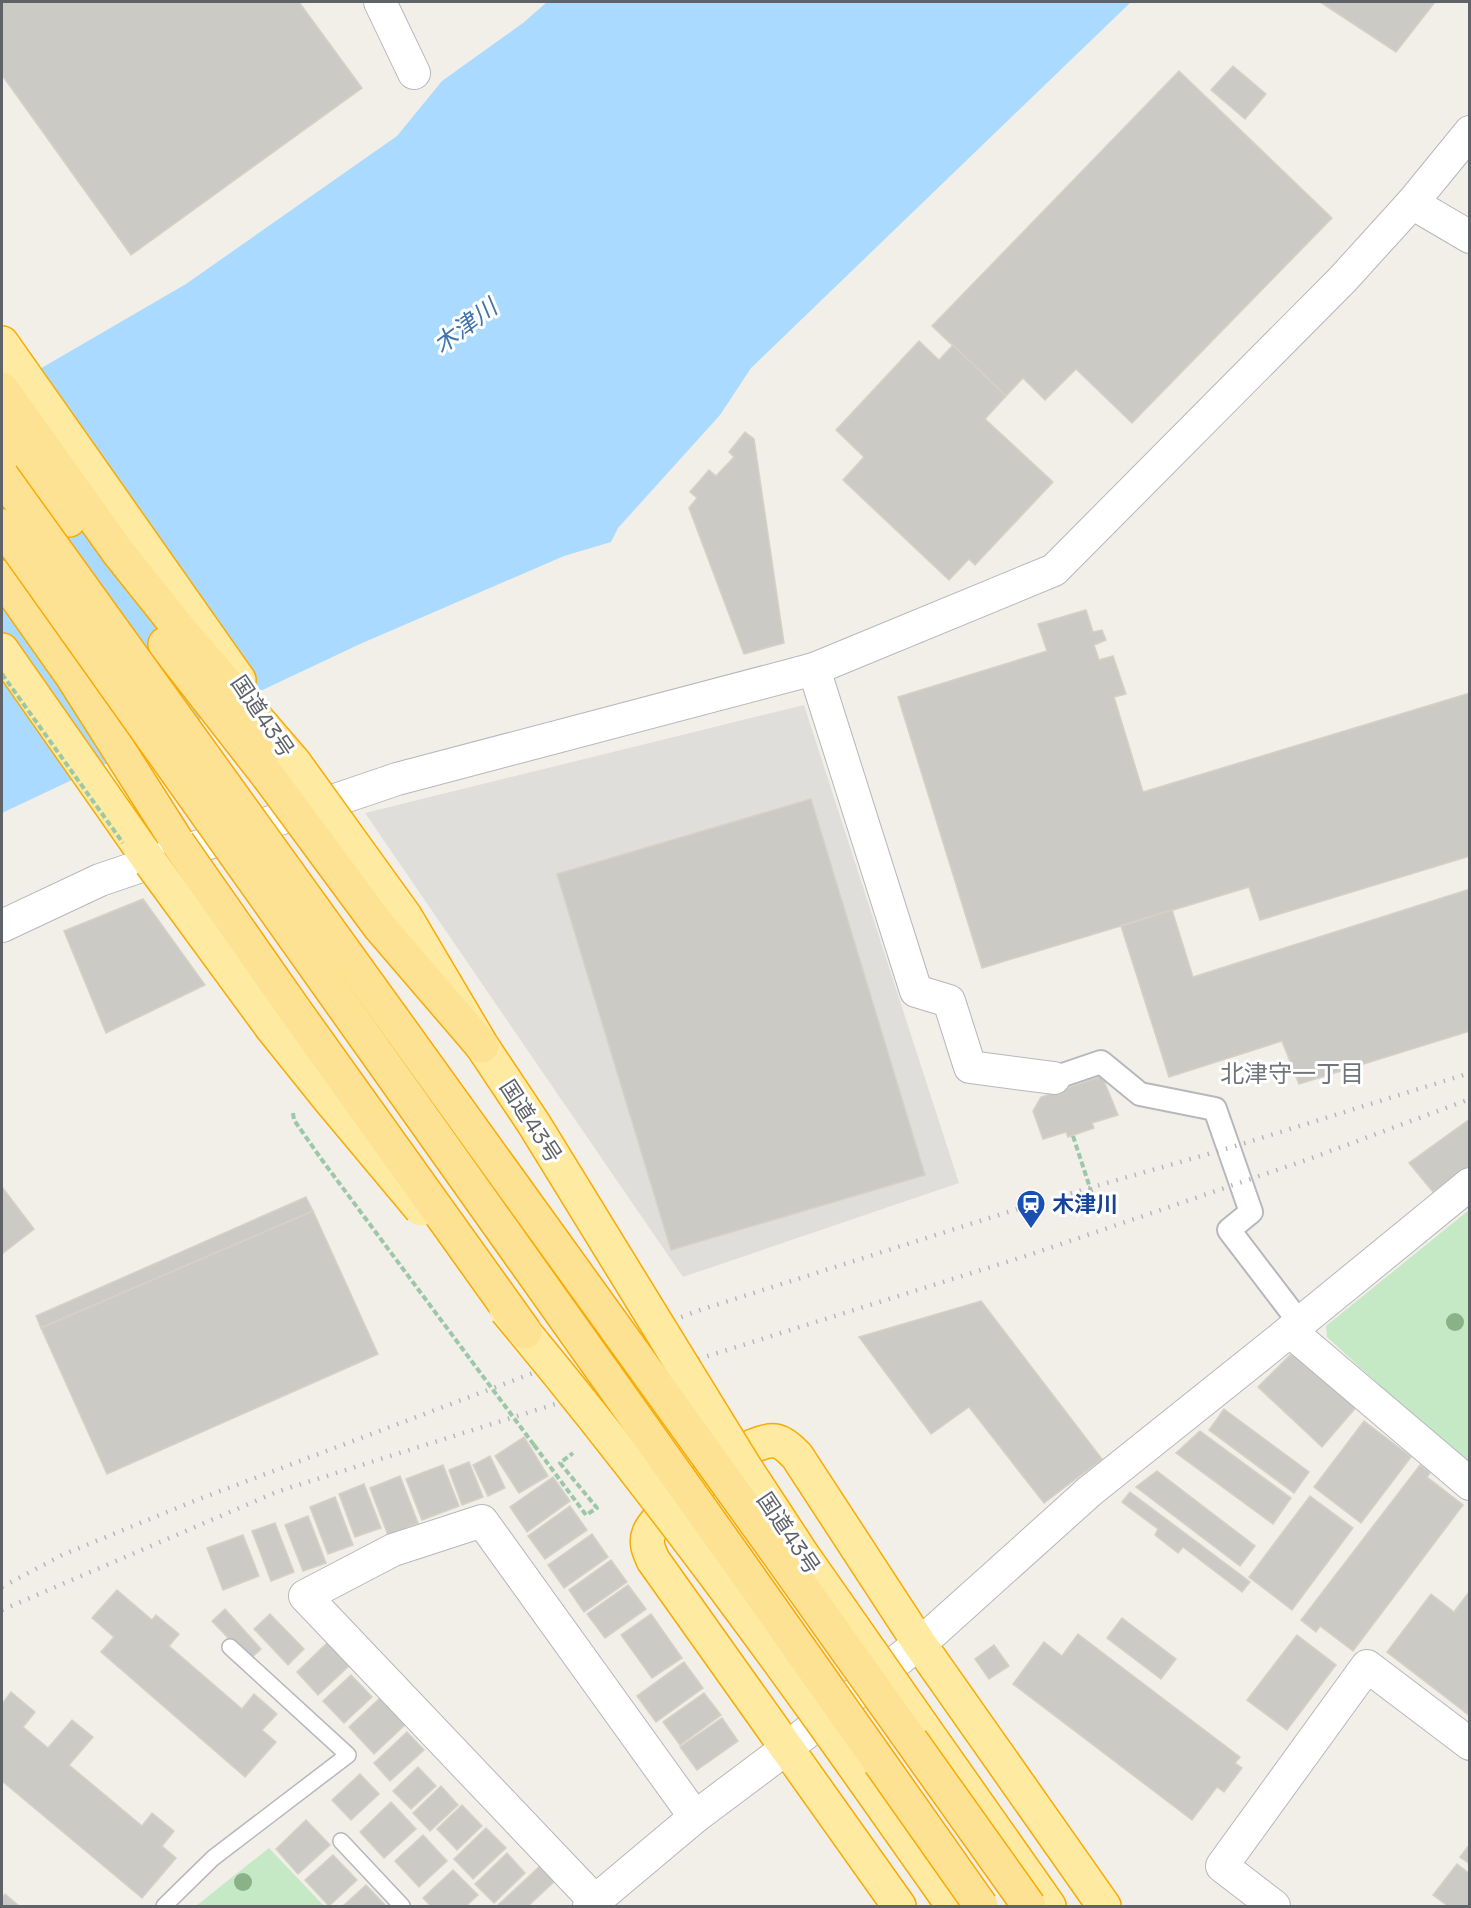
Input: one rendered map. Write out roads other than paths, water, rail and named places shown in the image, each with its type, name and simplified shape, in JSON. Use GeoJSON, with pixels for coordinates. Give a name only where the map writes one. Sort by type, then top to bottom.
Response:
{"type":"FeatureCollection","features":[{"type":"Feature","properties":{"kind":"highway","name":"国道43号"},"geometry":{"type":"LineString","coordinates":[[2,343],[195,615],[294,762],[405,916],[482,1046],[573,1188],[743,1464],[802,1554],[1049,1906]]}},
{"type":"Feature","properties":{"kind":"highway"},"geometry":{"type":"LineString","coordinates":[[2,389],[118,552],[181,631],[294,762]]}},
{"type":"Feature","properties":{"kind":"highway"},"geometry":{"type":"LineString","coordinates":[[2,434],[268,776],[379,926],[482,1046]]}},
{"type":"Feature","properties":{"kind":"highway"},"geometry":{"type":"LineString","coordinates":[[2,476],[772,1545],[1029,1906]]}},
{"type":"Feature","properties":{"kind":"highway"},"geometry":{"type":"LineString","coordinates":[[2,526],[981,1906]]}},
{"type":"Feature","properties":{"kind":"highway"},"geometry":{"type":"LineString","coordinates":[[2,577],[72,676],[178,843],[525,1332]]}},
{"type":"Feature","properties":{"kind":"highway"},"geometry":{"type":"LineString","coordinates":[[2,615],[55,690],[178,843]]}},
{"type":"Feature","properties":{"kind":"highway"},"geometry":{"type":"LineString","coordinates":[[2,650],[151,862],[272,1028],[525,1332],[696,1548],[762,1636],[952,1906]]}},
{"type":"Feature","properties":{"kind":"highway"},"geometry":{"type":"LineString","coordinates":[[899,1906],[653,1560],[647,1547],[648,1534],[663,1513],[753,1446],[764,1441],[776,1440],[788,1446],[797,1456],[919,1643],[1104,1906]]}},
{"type":"Feature","properties":{"kind":"street"},"geometry":{"type":"LineString","coordinates":[[380,2],[414,73]]}},
{"type":"Feature","properties":{"kind":"street"},"geometry":{"type":"LineString","coordinates":[[2,926],[100,880],[397,779],[814,669],[1054,570],[1343,279],[1412,203],[1470,132]]}},
{"type":"Feature","properties":{"kind":"street"},"geometry":{"type":"LineString","coordinates":[[1412,203],[1470,237]]}},
{"type":"Feature","properties":{"kind":"street"},"geometry":{"type":"LineString","coordinates":[[814,669],[916,991],[949,1001],[970,1067],[1054,1078],[1101,1062],[1140,1094],[1215,1109],[1251,1212],[1229,1230],[1295,1327],[1470,1484]]}},
{"type":"Feature","properties":{"kind":"street"},"geometry":{"type":"LineString","coordinates":[[695,1817],[482,1521],[393,1550],[298,1599],[592,1904],[695,1817],[931,1635],[1090,1491],[1470,1184]]}},
{"type":"Feature","properties":{"kind":"street"},"geometry":{"type":"LineString","coordinates":[[1274,1906],[1222,1866],[1367,1666],[1470,1744]]}},
{"type":"Feature","properties":{"kind":"lane"},"geometry":{"type":"LineString","coordinates":[[164,1906],[213,1858],[348,1755],[230,1647]]}},
{"type":"Feature","properties":{"kind":"lane"},"geometry":{"type":"LineString","coordinates":[[341,1841],[402,1906]]}},
{"type":"Feature","properties":{"kind":"water","name":"木津川"},"geometry":{"type":"Polygon","coordinates":[[[547,2],[1131,2],[751,368],[720,415],[618,528],[611,542],[564,556],[360,644],[2,813],[2,391],[186,284],[397,136],[442,81],[523,23],[547,2]]]}},
{"type":"Feature","properties":{"kind":"railway"},"geometry":{"type":"LineString","coordinates":[[2,1587],[62,1555],[194,1501],[700,1310],[1030,1205],[1229,1148],[1470,1073]]}},
{"type":"Feature","properties":{"kind":"railway"},"geometry":{"type":"LineString","coordinates":[[2,1610],[279,1491],[1032,1254],[1309,1159],[1470,1099]]}},
{"type":"Feature","properties":{"kind":"place","name":"木津川"},"geometry":{"type":"Point","coordinates":[1031,1230]}},
{"type":"Feature","properties":{"kind":"district","name":"北津守一丁目"},"geometry":{"type":"Point","coordinates":[1292,1073]}}]}
